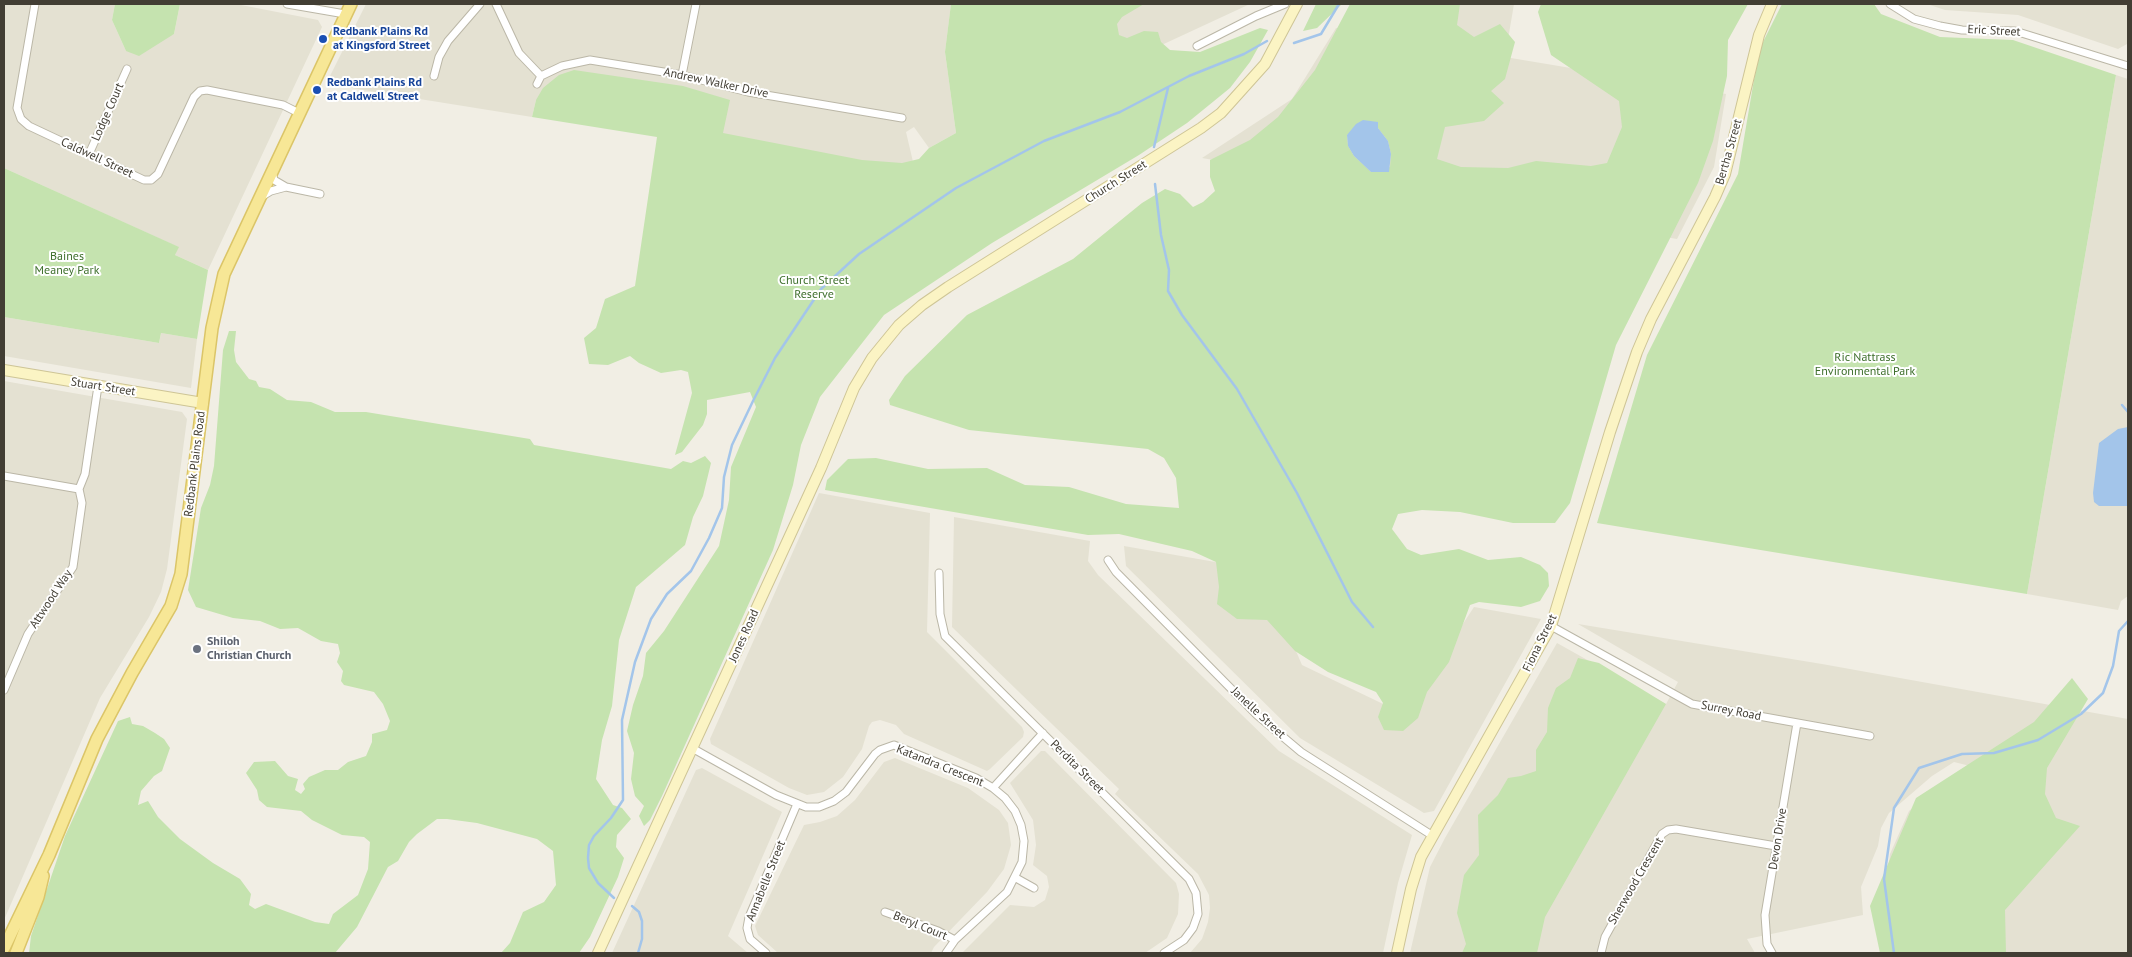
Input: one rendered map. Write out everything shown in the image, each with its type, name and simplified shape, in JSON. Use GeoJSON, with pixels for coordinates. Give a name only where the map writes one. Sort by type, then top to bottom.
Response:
{"type":"FeatureCollection","features":[{"type":"Feature","properties":{"kind":"main road","name":"Redbank Plains Road"},"geometry":{"type":"LineString","coordinates":[[4,948],[49,855],[97,738],[171,606],[181,574],[217,297],[224,274],[347,7]]}},
{"type":"Feature","properties":{"kind":"main road","name":"Redbank Plains Road"},"geometry":{"type":"LineString","coordinates":[[16,953],[38,896],[49,855]]}},
{"type":"Feature","properties":{"kind":"street","name":"Caldwell Street"},"geometry":{"type":"LineString","coordinates":[[35,4],[18,108],[21,119],[29,126],[144,180],[151,180],[158,174],[194,97],[200,91],[207,90],[283,105],[299,113]]}},
{"type":"Feature","properties":{"kind":"street"},"geometry":{"type":"LineString","coordinates":[[287,4],[347,7]]}},
{"type":"Feature","properties":{"kind":"street"},"geometry":{"type":"LineString","coordinates":[[434,76],[448,41],[480,4]]}},
{"type":"Feature","properties":{"kind":"street"},"geometry":{"type":"LineString","coordinates":[[496,4],[520,53],[541,76],[537,84]]}},
{"type":"Feature","properties":{"kind":"street"},"geometry":{"type":"LineString","coordinates":[[682,75],[696,4]]}},
{"type":"Feature","properties":{"kind":"street"},"geometry":{"type":"LineString","coordinates":[[1197,46],[1256,16],[1286,4]]}},
{"type":"Feature","properties":{"kind":"street","name":"Church Street"},"geometry":{"type":"LineString","coordinates":[[899,325],[948,286],[1193,134],[1221,113],[1265,64],[1297,4]]}},
{"type":"Feature","properties":{"kind":"street","name":"Bertha Street"},"geometry":{"type":"LineString","coordinates":[[1651,319],[1715,197],[1725,174],[1759,35],[1772,4]]}},
{"type":"Feature","properties":{"kind":"street","name":"Eric Street"},"geometry":{"type":"LineString","coordinates":[[1890,4],[1914,19],[1940,26],[1962,30],[2015,30],[2128,66]]}},
{"type":"Feature","properties":{"kind":"street","name":"Andrew Walker Drive"},"geometry":{"type":"LineString","coordinates":[[541,76],[575,61],[590,60],[682,75],[748,92],[902,118]]}},
{"type":"Feature","properties":{"kind":"street","name":"Lodge Court"},"geometry":{"type":"LineString","coordinates":[[89,154],[127,69]]}},
{"type":"Feature","properties":{"kind":"street"},"geometry":{"type":"LineString","coordinates":[[272,169],[274,180],[286,187],[320,194]]}},
{"type":"Feature","properties":{"kind":"street"},"geometry":{"type":"LineString","coordinates":[[258,199],[271,191],[286,187]]}},
{"type":"Feature","properties":{"kind":"street","name":"Fiona Street"},"geometry":{"type":"LineString","coordinates":[[1397,953],[1410,889],[1421,857],[1551,626],[1624,385],[1651,319]]}},
{"type":"Feature","properties":{"kind":"street","name":"Jones Road"},"geometry":{"type":"LineString","coordinates":[[598,953],[821,468],[854,388],[872,358],[899,325]]}},
{"type":"Feature","properties":{"kind":"street","name":"Stuart Street"},"geometry":{"type":"LineString","coordinates":[[4,370],[203,403]]}},
{"type":"Feature","properties":{"kind":"street","name":"Attwood Way"},"geometry":{"type":"LineString","coordinates":[[4,690],[28,634],[72,567],[82,503],[79,489],[85,474],[98,386]]}},
{"type":"Feature","properties":{"kind":"street"},"geometry":{"type":"LineString","coordinates":[[4,476],[79,489]]}},
{"type":"Feature","properties":{"kind":"street","name":"Janelle Street"},"geometry":{"type":"LineString","coordinates":[[1108,560],[1116,572],[1257,715],[1302,752],[1433,836]]}},
{"type":"Feature","properties":{"kind":"street","name":"Perdita Street"},"geometry":{"type":"LineString","coordinates":[[940,573],[940,614],[944,636],[1044,733],[1188,879],[1196,893],[1198,914],[1193,928],[1184,940],[1164,953]]}},
{"type":"Feature","properties":{"kind":"street","name":"Surrey Road"},"geometry":{"type":"LineString","coordinates":[[1551,626],[1692,704],[1870,736]]}},
{"type":"Feature","properties":{"kind":"street","name":"Devon Drive"},"geometry":{"type":"LineString","coordinates":[[1772,953],[1767,944],[1764,929],[1797,724]]}},
{"type":"Feature","properties":{"kind":"street"},"geometry":{"type":"LineString","coordinates":[[993,788],[1044,733]]}},
{"type":"Feature","properties":{"kind":"street","name":"Katandra Crescent"},"geometry":{"type":"LineString","coordinates":[[692,748],[776,795],[796,804],[819,807],[834,801],[846,792],[875,754],[880,750],[894,746],[976,778],[993,788],[1005,798],[1015,811],[1024,842],[1022,862],[1016,878],[1007,892],[955,940],[946,953]]}},
{"type":"Feature","properties":{"kind":"street","name":"Annabelle Street"},"geometry":{"type":"LineString","coordinates":[[766,953],[750,939],[747,928],[749,918],[796,804]]}},
{"type":"Feature","properties":{"kind":"street","name":"Sherwood Crescent"},"geometry":{"type":"LineString","coordinates":[[1601,953],[1605,937],[1662,834],[1668,830],[1676,829],[1776,846]]}},
{"type":"Feature","properties":{"kind":"street"},"geometry":{"type":"LineString","coordinates":[[1016,878],[1034,888]]}},
{"type":"Feature","properties":{"kind":"street","name":"Beryl Court"},"geometry":{"type":"LineString","coordinates":[[885,912],[938,931],[955,940]]}},
{"type":"Feature","properties":{"kind":"shaded area"},"geometry":{"type":"Polygon","coordinates":[[[4,4],[115,4],[112,20],[126,51],[174,34],[180,4],[236,4],[318,20],[322,27],[208,270],[175,255],[178,247],[4,168],[4,4]]]}},
{"type":"Feature","properties":{"kind":"shaded area"},"geometry":{"type":"Polygon","coordinates":[[[366,4],[951,4],[945,52],[956,133],[929,148],[914,127],[906,132],[914,166],[879,166],[536,100],[532,117],[326,84],[366,4]]]}},
{"type":"Feature","properties":{"kind":"shaded area"},"geometry":{"type":"Polygon","coordinates":[[[1103,4],[1250,4],[1125,62],[1103,4]]]}},
{"type":"Feature","properties":{"kind":"shaded area"},"geometry":{"type":"Polygon","coordinates":[[[1412,4],[1514,4],[1505,57],[1726,94],[1714,167],[1677,239],[1202,158],[1292,99],[1336,28],[1406,39],[1412,4]]]}},
{"type":"Feature","properties":{"kind":"shaded area"},"geometry":{"type":"Polygon","coordinates":[[[1927,4],[2128,4],[2127,44],[2118,49],[2018,15],[1945,10],[1927,4]]]}},
{"type":"Feature","properties":{"kind":"shaded area"},"geometry":{"type":"Polygon","coordinates":[[[2116,75],[2128,79],[2128,596],[2121,601],[2118,610],[2027,594],[2116,75]]]}},
{"type":"Feature","properties":{"kind":"shaded area"},"geometry":{"type":"Polygon","coordinates":[[[4,317],[159,343],[161,333],[197,339],[191,388],[4,356],[4,317]]]}},
{"type":"Feature","properties":{"kind":"shaded area"},"geometry":{"type":"Polygon","coordinates":[[[4,381],[182,412],[187,419],[167,569],[161,592],[149,617],[100,698],[4,920],[4,381]]]}},
{"type":"Feature","properties":{"kind":"shaded area"},"geometry":{"type":"Polygon","coordinates":[[[819,493],[930,513],[927,632],[1022,727],[1024,732],[1023,737],[987,771],[904,734],[896,725],[880,720],[872,722],[869,726],[862,749],[843,777],[824,792],[807,795],[789,788],[711,744],[710,739],[819,493]]]}},
{"type":"Feature","properties":{"kind":"shaded area"},"geometry":{"type":"Polygon","coordinates":[[[954,517],[1090,541],[1088,561],[1098,575],[1279,751],[1412,835],[1398,883],[1383,953],[1190,953],[1202,939],[1208,922],[1210,908],[1209,895],[1198,874],[1115,794],[1119,789],[952,627],[954,517]]]}},
{"type":"Feature","properties":{"kind":"shaded area"},"geometry":{"type":"Polygon","coordinates":[[[1124,546],[1261,570],[1302,665],[1404,714],[1474,607],[1541,619],[1434,811],[1424,813],[1300,738],[1126,566],[1124,546]]]}},
{"type":"Feature","properties":{"kind":"shaded area"},"geometry":{"type":"Polygon","coordinates":[[[1578,624],[1822,664],[2128,719],[2128,953],[1897,953],[1887,882],[1890,854],[1909,811],[1938,786],[1970,766],[1954,762],[1932,776],[1889,813],[1881,828],[1878,846],[1861,887],[1863,915],[1747,939],[1755,953],[1410,953],[1430,867],[1557,643],[1666,704],[1678,682],[1578,624]]]}},
{"type":"Feature","properties":{"kind":"shaded area"},"geometry":{"type":"Polygon","coordinates":[[[1041,751],[1045,751],[1176,883],[1179,894],[1178,914],[1167,938],[1145,953],[962,953],[1010,905],[1034,907],[1045,900],[1049,887],[1047,876],[1033,865],[1036,845],[1033,820],[1010,783],[1041,751]]]}},
{"type":"Feature","properties":{"kind":"shaded area"},"geometry":{"type":"Polygon","coordinates":[[[895,758],[968,788],[999,810],[1008,823],[1011,845],[1004,869],[987,892],[934,947],[931,953],[778,953],[758,935],[755,926],[804,825],[837,816],[855,800],[884,762],[895,758]]]}},
{"type":"Feature","properties":{"kind":"shaded area"},"geometry":{"type":"Polygon","coordinates":[[[702,768],[782,812],[728,936],[748,953],[612,953],[696,770],[702,768]]]}},
{"type":"Feature","properties":{"kind":"green space"},"geometry":{"type":"Polygon","coordinates":[[[115,4],[180,4],[174,34],[139,56],[126,51],[112,20],[115,4]]]}},
{"type":"Feature","properties":{"kind":"green space","name":"Church Street Reserve"},"geometry":{"type":"Polygon","coordinates":[[[951,4],[1144,4],[1122,17],[1117,24],[1119,35],[1127,38],[1144,31],[1158,32],[1161,42],[1170,50],[1200,52],[1260,28],[1268,30],[1250,62],[1230,88],[1187,123],[1139,155],[992,243],[884,315],[820,397],[801,445],[793,485],[773,550],[662,796],[650,820],[644,826],[639,816],[644,806],[635,796],[631,779],[634,753],[627,731],[633,705],[643,676],[646,653],[664,631],[719,546],[729,500],[731,467],[756,407],[750,392],[707,400],[707,414],[703,425],[682,452],[675,455],[692,393],[688,372],[681,370],[661,373],[639,363],[630,356],[608,365],[589,364],[584,338],[596,328],[605,299],[635,286],[657,137],[532,117],[536,100],[543,88],[559,75],[574,70],[683,86],[730,100],[723,133],[862,160],[902,163],[919,159],[929,148],[956,133],[945,52],[951,4]]]}},
{"type":"Feature","properties":{"kind":"green space"},"geometry":{"type":"Polygon","coordinates":[[[1316,4],[1342,4],[1317,28],[1303,31],[1316,4]]]}},
{"type":"Feature","properties":{"kind":"green space"},"geometry":{"type":"Polygon","coordinates":[[[1350,4],[1460,4],[1457,25],[1474,37],[1500,24],[1515,42],[1505,79],[1491,91],[1504,103],[1484,121],[1445,127],[1437,159],[1461,167],[1508,168],[1536,161],[1591,166],[1607,163],[1622,127],[1619,101],[1551,55],[1538,12],[1541,4],[1748,4],[1728,40],[1727,76],[1713,141],[1698,183],[1616,345],[1570,503],[1555,523],[1513,523],[1460,512],[1422,510],[1398,514],[1392,529],[1407,549],[1421,555],[1459,549],[1488,560],[1521,557],[1540,565],[1548,573],[1549,586],[1540,601],[1521,607],[1479,602],[1470,605],[1449,662],[1427,692],[1418,718],[1403,731],[1384,730],[1378,717],[1383,703],[1376,692],[1328,672],[1295,651],[1267,620],[1237,619],[1217,604],[1219,587],[1216,562],[1192,551],[1119,534],[1088,535],[825,490],[827,480],[848,459],[876,458],[928,469],[987,468],[1025,485],[1069,487],[1126,504],[1179,508],[1176,478],[1164,458],[1148,449],[969,430],[890,405],[889,400],[905,376],[967,315],[1073,259],[1142,203],[1165,189],[1180,194],[1193,207],[1203,202],[1215,191],[1210,177],[1210,160],[1250,140],[1278,117],[1315,70],[1350,4]],[[1378,122],[1347,135],[1348,146],[1354,156],[1371,172],[1390,167],[1391,154],[1388,141],[1378,128],[1378,122]]]}},
{"type":"Feature","properties":{"kind":"green space","name":"Ric Nattrass Environmental Park"},"geometry":{"type":"Polygon","coordinates":[[[1782,4],[1874,4],[1881,14],[1940,37],[2013,40],[2116,75],[2027,594],[1597,523],[1647,355],[1738,174],[1759,50],[1782,4]]]}},
{"type":"Feature","properties":{"kind":"green space","name":"Baines Meaney Park"},"geometry":{"type":"Polygon","coordinates":[[[4,168],[179,247],[175,255],[208,270],[197,339],[161,333],[159,343],[4,317],[4,168]]]}},
{"type":"Feature","properties":{"kind":"green space"},"geometry":{"type":"Polygon","coordinates":[[[229,331],[236,331],[234,350],[236,362],[249,379],[256,381],[259,387],[270,389],[287,400],[311,402],[335,412],[366,412],[530,439],[534,445],[671,469],[683,461],[691,463],[705,456],[711,463],[703,496],[693,517],[685,545],[636,587],[619,640],[612,706],[602,740],[596,779],[613,805],[622,808],[631,819],[617,835],[616,847],[624,858],[618,877],[590,937],[579,953],[501,953],[510,943],[523,912],[544,902],[556,885],[553,851],[537,839],[477,823],[437,819],[417,834],[409,842],[398,861],[388,867],[357,927],[335,953],[29,953],[31,936],[65,836],[118,721],[130,717],[132,724],[143,726],[155,733],[164,739],[170,748],[162,771],[154,776],[141,791],[138,805],[148,801],[158,817],[180,839],[213,863],[240,879],[251,894],[249,905],[255,909],[266,904],[315,922],[329,924],[333,914],[358,895],[368,869],[370,842],[364,837],[342,835],[312,820],[301,811],[267,807],[259,800],[257,790],[246,773],[254,762],[275,761],[288,776],[298,779],[295,790],[301,794],[305,789],[303,784],[309,777],[325,770],[338,770],[348,762],[366,756],[372,742],[372,734],[387,730],[390,721],[383,704],[374,692],[344,685],[341,681],[343,671],[337,662],[340,653],[338,644],[321,641],[298,628],[280,629],[260,621],[233,618],[196,607],[188,590],[201,508],[210,485],[214,466],[223,350],[229,331]]]}},
{"type":"Feature","properties":{"kind":"green space"},"geometry":{"type":"Polygon","coordinates":[[[1578,658],[1599,663],[1666,704],[1545,917],[1537,953],[1462,953],[1466,944],[1457,913],[1464,875],[1479,855],[1478,815],[1498,795],[1508,778],[1536,771],[1536,750],[1547,732],[1548,708],[1556,688],[1570,678],[1578,658]]]}},
{"type":"Feature","properties":{"kind":"green space"},"geometry":{"type":"Polygon","coordinates":[[[2072,678],[2088,699],[2047,768],[2045,794],[2056,818],[2080,826],[2005,910],[2006,953],[1880,953],[1870,906],[1916,798],[2034,722],[2072,678]]]}},
{"type":"Feature","properties":{"kind":"water"},"geometry":{"type":"Polygon","coordinates":[[[1363,120],[1378,122],[1378,128],[1388,141],[1391,154],[1389,172],[1371,172],[1354,156],[1348,146],[1347,135],[1356,124],[1363,120]]]}},
{"type":"Feature","properties":{"kind":"water"},"geometry":{"type":"Polygon","coordinates":[[[2128,427],[2128,506],[2099,506],[2094,502],[2093,493],[2099,443],[2118,429],[2128,427]]]}},
{"type":"Feature","properties":{"kind":"waterway"},"geometry":{"type":"LineString","coordinates":[[1294,43],[1321,34],[1339,4]]}},
{"type":"Feature","properties":{"kind":"waterway"},"geometry":{"type":"LineString","coordinates":[[614,898],[598,883],[589,868],[589,845],[623,800],[622,720],[635,662],[651,619],[667,594],[691,571],[709,538],[722,508],[724,477],[732,445],[775,358],[821,289],[859,254],[956,188],[1044,141],[1120,112],[1189,76],[1244,54],[1267,41]]}},
{"type":"Feature","properties":{"kind":"waterway"},"geometry":{"type":"LineString","coordinates":[[1154,147],[1168,88]]}},
{"type":"Feature","properties":{"kind":"waterway"},"geometry":{"type":"LineString","coordinates":[[1155,184],[1161,235],[1169,270],[1168,291],[1182,315],[1237,389],[1297,493],[1352,602],[1373,627]]}},
{"type":"Feature","properties":{"kind":"waterway"},"geometry":{"type":"LineString","coordinates":[[2122,405],[2128,412]]}},
{"type":"Feature","properties":{"kind":"waterway"},"geometry":{"type":"LineString","coordinates":[[1894,953],[1884,879],[1894,808],[1919,768],[1962,754],[1994,753],[2038,740],[2081,714],[2103,693],[2113,666],[2119,631],[2128,621]]}},
{"type":"Feature","properties":{"kind":"waterway"},"geometry":{"type":"LineString","coordinates":[[632,906],[639,912],[642,921],[642,939],[638,953]]}},
{"type":"Feature","properties":{"kind":"place","name":"Redbank Plains Rd at Kingsford Street"},"geometry":{"type":"Point","coordinates":[323,39]}},
{"type":"Feature","properties":{"kind":"place","name":"Redbank Plains Rd at Caldwell Street"},"geometry":{"type":"Point","coordinates":[317,90]}},
{"type":"Feature","properties":{"kind":"place","name":"Shiloh Christian Church"},"geometry":{"type":"Point","coordinates":[197,649]}}]}
